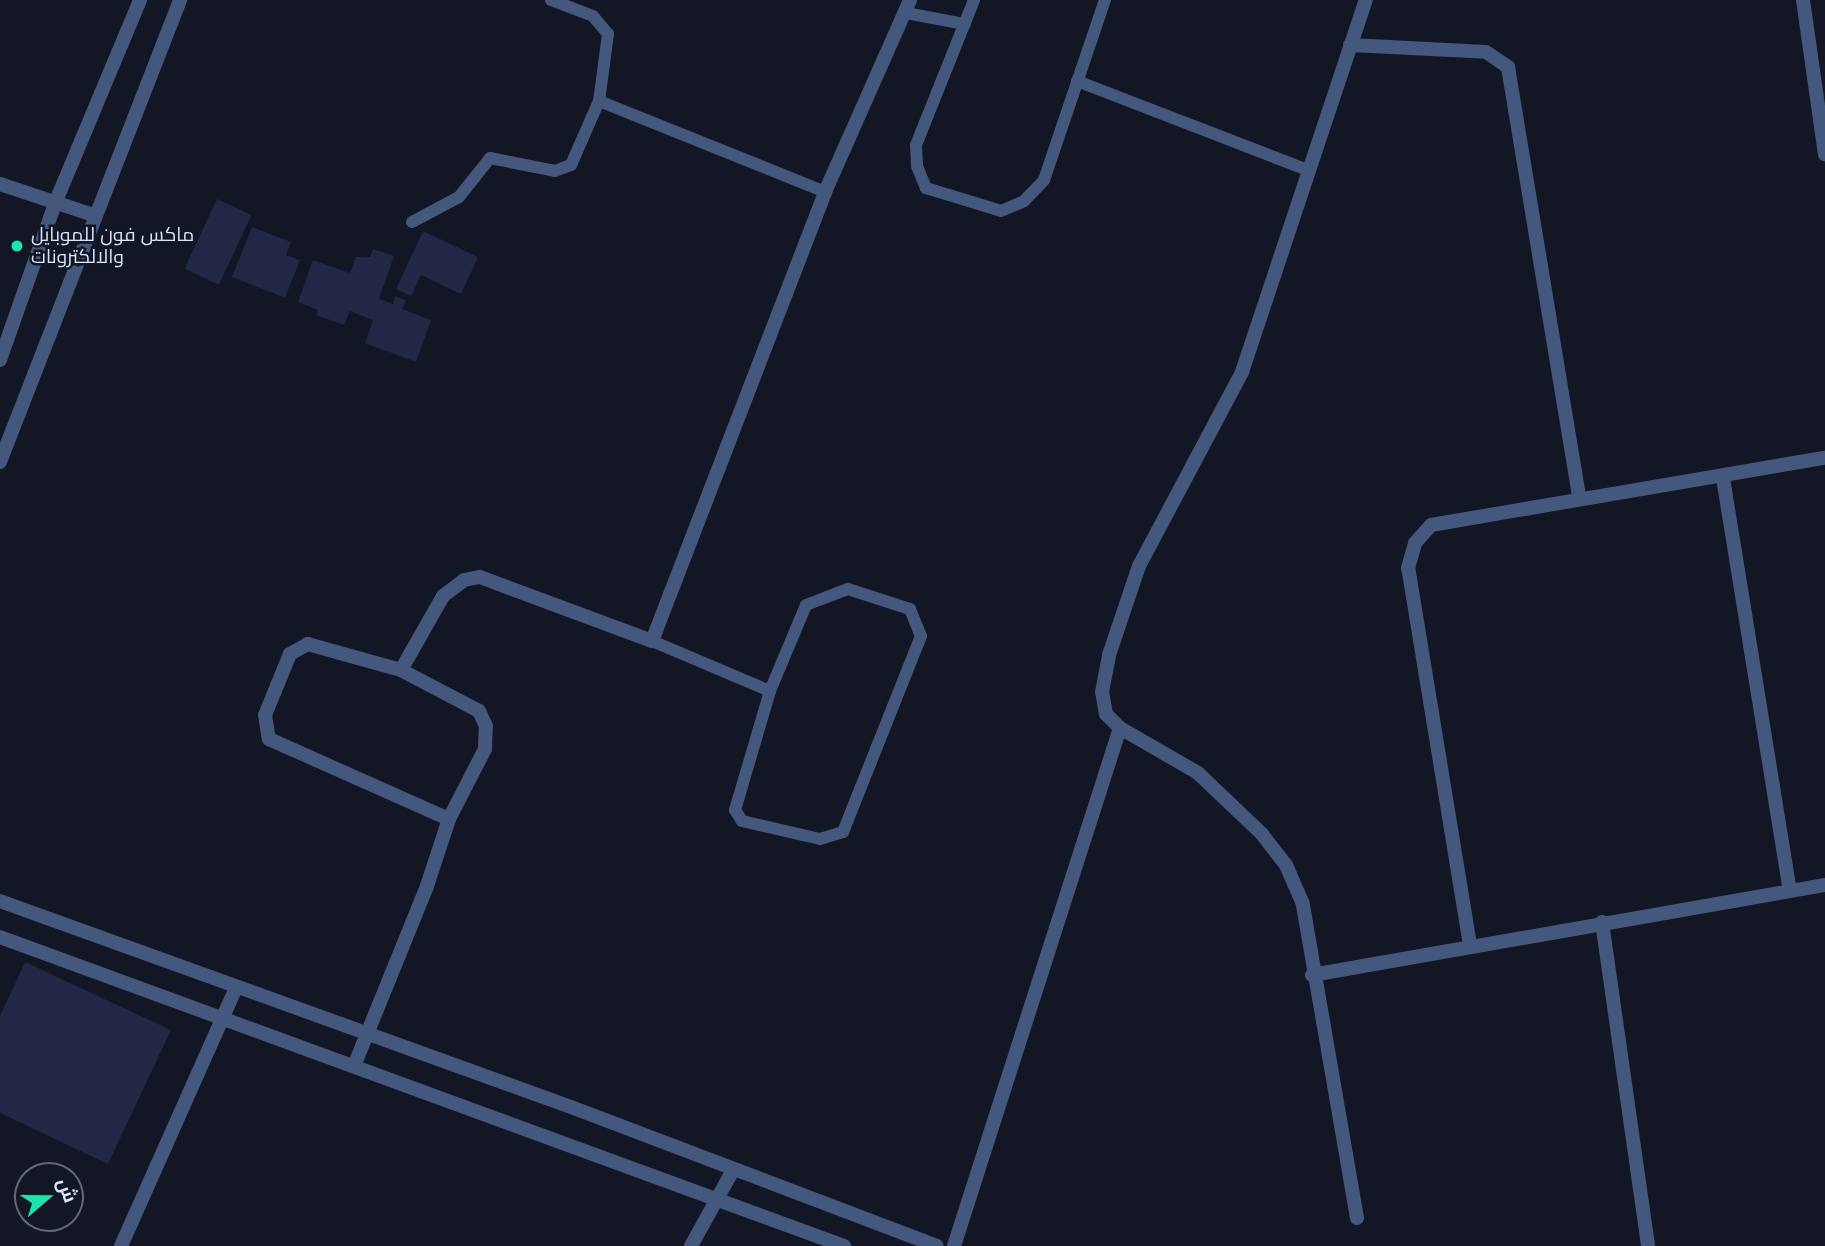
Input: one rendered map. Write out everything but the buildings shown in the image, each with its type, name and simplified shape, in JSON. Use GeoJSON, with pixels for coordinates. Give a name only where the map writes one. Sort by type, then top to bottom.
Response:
{"type":"FeatureCollection","features":[{"type":"Feature","properties":{"kind":"street"},"geometry":{"type":"LineString","coordinates":[[0,360],[56,201],[140,0]]}},
{"type":"Feature","properties":{"kind":"street"},"geometry":{"type":"LineString","coordinates":[[0,463],[93,215],[180,0]]}},
{"type":"Feature","properties":{"kind":"street"},"geometry":{"type":"LineString","coordinates":[[1357,1219],[1312,975],[1303,904],[1286,865],[1262,834],[1198,773],[1119,728],[1106,714],[1102,692],[1109,655],[1139,566],[1242,372],[1366,0]]}},
{"type":"Feature","properties":{"kind":"street"},"geometry":{"type":"LineString","coordinates":[[1803,0],[1825,154]]}},
{"type":"Feature","properties":{"kind":"street"},"geometry":{"type":"LineString","coordinates":[[401,670],[443,596],[464,580],[480,577],[652,641],[825,192],[908,6]]}},
{"type":"Feature","properties":{"kind":"street"},"geometry":{"type":"LineString","coordinates":[[1350,45],[1486,52],[1507,68],[1579,498]]}},
{"type":"Feature","properties":{"kind":"street"},"geometry":{"type":"LineString","coordinates":[[0,184],[93,215]]}},
{"type":"Feature","properties":{"kind":"street"},"geometry":{"type":"LineString","coordinates":[[1470,945],[1408,568],[1415,543],[1431,525],[1579,498],[1723,478],[1825,458]]}},
{"type":"Feature","properties":{"kind":"street"},"geometry":{"type":"LineString","coordinates":[[1723,478],[1790,891]]}},
{"type":"Feature","properties":{"kind":"street"},"geometry":{"type":"LineString","coordinates":[[354,1066],[427,886],[449,819],[485,749],[486,726],[479,710],[401,670],[302,644],[290,654],[265,715],[265,733],[269,739],[449,819]]}},
{"type":"Feature","properties":{"kind":"street"},"geometry":{"type":"LineString","coordinates":[[954,1246],[1119,728]]}},
{"type":"Feature","properties":{"kind":"street"},"geometry":{"type":"LineString","coordinates":[[1312,975],[1470,945],[1825,885]]}},
{"type":"Feature","properties":{"kind":"street"},"geometry":{"type":"LineString","coordinates":[[0,901],[936,1246]]}},
{"type":"Feature","properties":{"kind":"street"},"geometry":{"type":"LineString","coordinates":[[1602,922],[1648,1246]]}},
{"type":"Feature","properties":{"kind":"street"},"geometry":{"type":"LineString","coordinates":[[0,937],[717,1202],[844,1246]]}},
{"type":"Feature","properties":{"kind":"street"},"geometry":{"type":"LineString","coordinates":[[121,1246],[236,988]]}},
{"type":"Feature","properties":{"kind":"street"},"geometry":{"type":"LineString","coordinates":[[691,1246],[732,1172]]}},
{"type":"Feature","properties":{"kind":"lane"},"geometry":{"type":"LineString","coordinates":[[412,222],[459,197],[490,158],[555,170],[568,168],[599,101],[608,34],[593,16],[551,0]]}},
{"type":"Feature","properties":{"kind":"lane"},"geometry":{"type":"LineString","coordinates":[[974,0],[916,145],[917,166],[926,188],[1001,211],[1024,201],[1044,180],[1105,0]]}},
{"type":"Feature","properties":{"kind":"lane"},"geometry":{"type":"LineString","coordinates":[[908,6],[965,24]]}},
{"type":"Feature","properties":{"kind":"lane"},"geometry":{"type":"LineString","coordinates":[[1077,81],[1308,170]]}},
{"type":"Feature","properties":{"kind":"lane"},"geometry":{"type":"LineString","coordinates":[[599,101],[825,192]]}},
{"type":"Feature","properties":{"kind":"lane"},"geometry":{"type":"LineString","coordinates":[[848,589],[909,610],[917,621],[921,636],[843,832],[820,839],[737,818],[735,810],[770,691],[806,605],[827,594],[848,589]]}},
{"type":"Feature","properties":{"kind":"lane"},"geometry":{"type":"LineString","coordinates":[[652,641],[770,691]]}},
{"type":"Feature","properties":{"kind":"place","name":"ماكس فون للموبايل والالكترونات"},"geometry":{"type":"Point","coordinates":[17,246]}}]}
